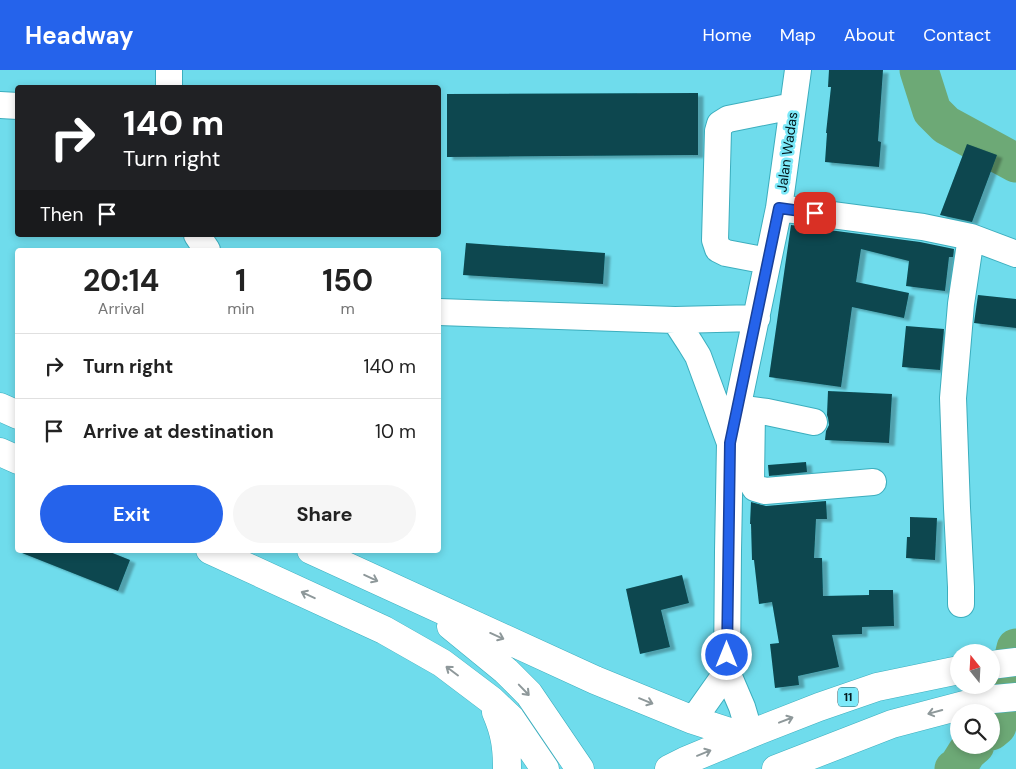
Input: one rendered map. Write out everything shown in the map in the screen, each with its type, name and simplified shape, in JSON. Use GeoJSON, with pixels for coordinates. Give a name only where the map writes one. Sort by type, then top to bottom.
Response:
{"type":"FeatureCollection","features":[{"type":"Feature","properties":{"kind":"highway"},"geometry":{"type":"LineString","coordinates":[[0,407],[15,414]]}},
{"type":"Feature","properties":{"kind":"highway"},"geometry":{"type":"LineString","coordinates":[[0,452],[15,459]]}},
{"type":"Feature","properties":{"kind":"highway"},"geometry":{"type":"LineString","coordinates":[[217,553],[384,630],[442,663],[491,700],[510,719],[544,769]]}},
{"type":"Feature","properties":{"kind":"highway"},"geometry":{"type":"LineString","coordinates":[[317,553],[595,680],[693,720],[746,736],[768,769]]}},
{"type":"Feature","properties":{"kind":"highway"},"geometry":{"type":"LineString","coordinates":[[421,601],[506,671],[529,694],[580,769]]}},
{"type":"Feature","properties":{"kind":"highway"},"geometry":{"type":"LineString","coordinates":[[1000,664],[1016,662]]}},
{"type":"Feature","properties":{"kind":"highway","name":"11"},"geometry":{"type":"LineString","coordinates":[[669,769],[819,707],[877,687],[950,672]]}},
{"type":"Feature","properties":{"kind":"highway"},"geometry":{"type":"LineString","coordinates":[[776,769],[892,724],[983,700],[1016,696]]}},
{"type":"Feature","properties":{"kind":"highway"},"geometry":{"type":"LineString","coordinates":[[491,700],[504,735],[507,748],[507,769]]}},
{"type":"Feature","properties":{"kind":"street"},"geometry":{"type":"LineString","coordinates":[[169,85],[170,70]]}},
{"type":"Feature","properties":{"kind":"street","name":"Jalan Wadas"},"geometry":{"type":"LineString","coordinates":[[746,736],[742,707],[727,672],[730,443],[745,409],[757,318],[779,208],[798,70]]}},
{"type":"Feature","properties":{"kind":"street"},"geometry":{"type":"LineString","coordinates":[[0,105],[15,106]]}},
{"type":"Feature","properties":{"kind":"street"},"geometry":{"type":"LineString","coordinates":[[768,261],[726,253],[718,249],[715,240],[718,131],[720,124],[728,119],[793,106]]}},
{"type":"Feature","properties":{"kind":"street"},"geometry":{"type":"LineString","coordinates":[[779,208],[923,227],[971,237],[1016,254]]}},
{"type":"Feature","properties":{"kind":"street"},"geometry":{"type":"LineString","coordinates":[[198,237],[206,248]]}},
{"type":"Feature","properties":{"kind":"street"},"geometry":{"type":"LineString","coordinates":[[961,604],[954,398],[961,304],[971,237]]}},
{"type":"Feature","properties":{"kind":"street"},"geometry":{"type":"LineString","coordinates":[[441,312],[675,320],[757,318]]}},
{"type":"Feature","properties":{"kind":"street"},"geometry":{"type":"LineString","coordinates":[[675,320],[698,356],[730,443]]}},
{"type":"Feature","properties":{"kind":"street"},"geometry":{"type":"LineString","coordinates":[[814,422],[745,409],[751,481],[755,488],[765,492],[873,482]]}},
{"type":"Feature","properties":{"kind":"street"},"geometry":{"type":"LineString","coordinates":[[693,720],[727,672]]}},
{"type":"Feature","properties":{"kind":"building"},"geometry":{"type":"Polygon","coordinates":[[[829,70],[883,70],[878,141],[881,142],[879,167],[825,162],[831,87],[828,87],[829,70]]]}},
{"type":"Feature","properties":{"kind":"building"},"geometry":{"type":"Polygon","coordinates":[[[698,93],[698,155],[447,157],[447,94],[698,93]]]}},
{"type":"Feature","properties":{"kind":"building"},"geometry":{"type":"Polygon","coordinates":[[[967,144],[997,155],[972,222],[940,215],[967,144]]]}},
{"type":"Feature","properties":{"kind":"building"},"geometry":{"type":"Polygon","coordinates":[[[791,225],[920,242],[954,249],[953,257],[949,257],[945,291],[906,286],[909,261],[861,249],[856,282],[909,293],[904,318],[852,307],[841,387],[769,377],[791,225]]]}},
{"type":"Feature","properties":{"kind":"building"},"geometry":{"type":"Polygon","coordinates":[[[466,243],[605,253],[603,284],[463,275],[466,243]]]}},
{"type":"Feature","properties":{"kind":"building"},"geometry":{"type":"Polygon","coordinates":[[[978,295],[1016,299],[1016,328],[974,323],[978,295]]]}},
{"type":"Feature","properties":{"kind":"building"},"geometry":{"type":"Polygon","coordinates":[[[906,326],[944,329],[940,370],[902,367],[906,326]]]}},
{"type":"Feature","properties":{"kind":"building"},"geometry":{"type":"Polygon","coordinates":[[[828,391],[892,394],[889,443],[825,440],[829,425],[827,415],[828,391]]]}},
{"type":"Feature","properties":{"kind":"building"},"geometry":{"type":"Polygon","coordinates":[[[806,462],[807,472],[769,476],[768,465],[806,462]]]}},
{"type":"Feature","properties":{"kind":"building"},"geometry":{"type":"Polygon","coordinates":[[[826,501],[827,519],[816,519],[814,558],[822,558],[823,596],[869,595],[869,590],[893,590],[894,626],[862,627],[862,634],[832,635],[839,667],[798,676],[799,685],[775,688],[770,644],[779,643],[772,602],[759,604],[754,560],[752,560],[751,502],[766,506],[826,501]]]}},
{"type":"Feature","properties":{"kind":"building"},"geometry":{"type":"Polygon","coordinates":[[[910,517],[937,518],[935,560],[906,558],[907,537],[910,537],[910,517]]]}},
{"type":"Feature","properties":{"kind":"building"},"geometry":{"type":"Polygon","coordinates":[[[22,553],[112,553],[130,560],[118,591],[22,553]]]}},
{"type":"Feature","properties":{"kind":"building"},"geometry":{"type":"Polygon","coordinates":[[[682,575],[689,603],[661,610],[670,647],[640,654],[626,589],[682,575]]]}},
{"type":"Feature","properties":{"kind":"waterway"},"geometry":{"type":"LineString","coordinates":[[919,70],[932,111],[946,125],[1016,163]]}},
{"type":"Feature","properties":{"kind":"waterway"},"geometry":{"type":"LineString","coordinates":[[1000,714],[1016,648]]}},
{"type":"Feature","properties":{"kind":"waterway"},"geometry":{"type":"LineString","coordinates":[[954,769],[957,768],[966,754]]}},
{"type":"Feature","properties":{"kind":"route"},"geometry":{"type":"LineString","coordinates":[[727,655],[730,443],[779,208],[815,213]]}}]}
